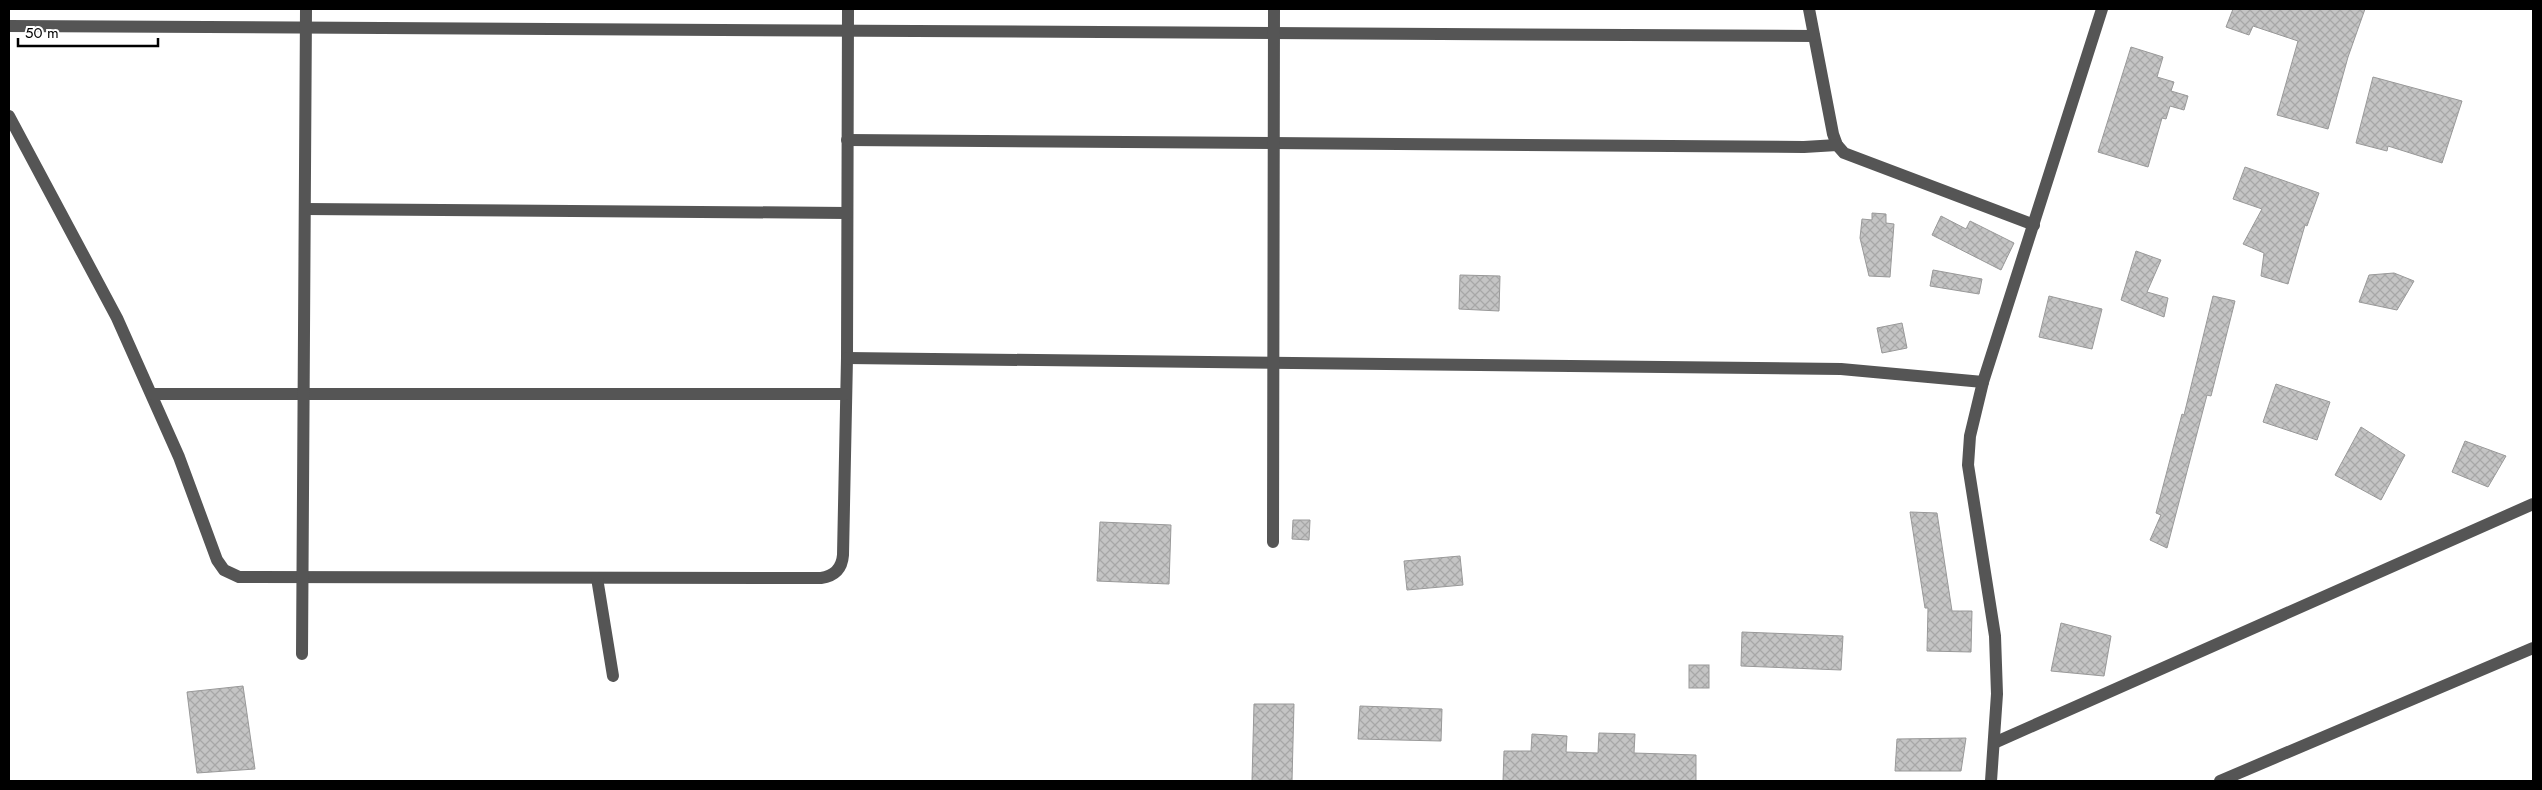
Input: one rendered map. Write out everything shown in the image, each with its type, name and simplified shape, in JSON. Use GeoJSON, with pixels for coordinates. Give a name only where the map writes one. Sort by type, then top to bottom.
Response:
{"type":"FeatureCollection","features":[{"type":"Feature","properties":{"kind":"street"},"geometry":{"type":"LineString","coordinates":[[302,654],[306,9]]}},
{"type":"Feature","properties":{"kind":"street"},"geometry":{"type":"LineString","coordinates":[[9,116],[108,301],[183,465],[217,560],[224,570],[239,577],[821,578],[832,575],[841,566],[842,560],[847,358],[848,9]]}},
{"type":"Feature","properties":{"kind":"street"},"geometry":{"type":"LineString","coordinates":[[1273,542],[1274,9]]}},
{"type":"Feature","properties":{"kind":"street"},"geometry":{"type":"LineString","coordinates":[[1809,9],[1837,145],[1844,153],[2034,225]]}},
{"type":"Feature","properties":{"kind":"street"},"geometry":{"type":"LineString","coordinates":[[1991,781],[1997,694],[1995,636],[1968,465],[1970,436],[1982,382],[2102,9]]}},
{"type":"Feature","properties":{"kind":"street"},"geometry":{"type":"LineString","coordinates":[[9,26],[1814,36]]}},
{"type":"Feature","properties":{"kind":"street"},"geometry":{"type":"LineString","coordinates":[[847,140],[1794,147],[1837,145]]}},
{"type":"Feature","properties":{"kind":"street"},"geometry":{"type":"LineString","coordinates":[[305,209],[847,213]]}},
{"type":"Feature","properties":{"kind":"street"},"geometry":{"type":"LineString","coordinates":[[847,358],[1841,369],[1982,382]]}},
{"type":"Feature","properties":{"kind":"street"},"geometry":{"type":"LineString","coordinates":[[152,394],[846,394]]}},
{"type":"Feature","properties":{"kind":"street"},"geometry":{"type":"LineString","coordinates":[[1994,743],[2533,504]]}},
{"type":"Feature","properties":{"kind":"street"},"geometry":{"type":"LineString","coordinates":[[597,578],[613,676]]}},
{"type":"Feature","properties":{"kind":"street"},"geometry":{"type":"LineString","coordinates":[[2220,781],[2533,648]]}},
{"type":"Feature","properties":{"kind":"building"},"geometry":{"type":"Polygon","coordinates":[[[2233,9],[2365,9],[2348,57],[2328,129],[2277,115],[2298,41],[2253,26],[2249,35],[2226,27],[2233,9]]]}},
{"type":"Feature","properties":{"kind":"building"},"geometry":{"type":"Polygon","coordinates":[[[2131,47],[2163,57],[2157,77],[2174,82],[2171,91],[2188,96],[2184,110],[2170,106],[2166,119],[2162,118],[2148,167],[2098,152],[2131,47]]]}},
{"type":"Feature","properties":{"kind":"building"},"geometry":{"type":"Polygon","coordinates":[[[2373,77],[2462,101],[2442,163],[2388,146],[2387,151],[2356,143],[2373,77]]]}},
{"type":"Feature","properties":{"kind":"building"},"geometry":{"type":"Polygon","coordinates":[[[2245,167],[2319,193],[2307,226],[2305,225],[2288,284],[2261,276],[2264,253],[2243,244],[2262,209],[2233,199],[2245,167]]]}},
{"type":"Feature","properties":{"kind":"building"},"geometry":{"type":"Polygon","coordinates":[[[1872,213],[1886,214],[1886,223],[1894,224],[1890,277],[1869,276],[1860,238],[1862,219],[1872,220],[1872,213]]]}},
{"type":"Feature","properties":{"kind":"building"},"geometry":{"type":"Polygon","coordinates":[[[1941,216],[1966,229],[1970,221],[2014,243],[2001,270],[1932,235],[1941,216]]]}},
{"type":"Feature","properties":{"kind":"building"},"geometry":{"type":"Polygon","coordinates":[[[2136,251],[2161,260],[2147,292],[2168,298],[2164,317],[2121,300],[2136,251]]]}},
{"type":"Feature","properties":{"kind":"building"},"geometry":{"type":"Polygon","coordinates":[[[1933,270],[1982,279],[1979,294],[1930,286],[1933,270]]]}},
{"type":"Feature","properties":{"kind":"building"},"geometry":{"type":"Polygon","coordinates":[[[2394,273],[2414,281],[2397,310],[2359,302],[2369,275],[2394,273]]]}},
{"type":"Feature","properties":{"kind":"building"},"geometry":{"type":"Polygon","coordinates":[[[1460,275],[1500,276],[1499,311],[1459,309],[1460,275]]]}},
{"type":"Feature","properties":{"kind":"building"},"geometry":{"type":"Polygon","coordinates":[[[2049,296],[2102,309],[2092,349],[2039,337],[2049,296]]]}},
{"type":"Feature","properties":{"kind":"building"},"geometry":{"type":"Polygon","coordinates":[[[2213,296],[2235,301],[2211,396],[2207,395],[2167,548],[2150,540],[2161,515],[2156,513],[2182,414],[2184,415],[2213,296]]]}},
{"type":"Feature","properties":{"kind":"building"},"geometry":{"type":"Polygon","coordinates":[[[1902,323],[1907,348],[1882,353],[1877,328],[1902,323]]]}},
{"type":"Feature","properties":{"kind":"building"},"geometry":{"type":"Polygon","coordinates":[[[2276,384],[2330,402],[2317,440],[2263,422],[2276,384]]]}},
{"type":"Feature","properties":{"kind":"building"},"geometry":{"type":"Polygon","coordinates":[[[2361,427],[2405,455],[2381,500],[2335,475],[2361,427]]]}},
{"type":"Feature","properties":{"kind":"building"},"geometry":{"type":"Polygon","coordinates":[[[2465,441],[2506,456],[2488,487],[2452,472],[2465,441]]]}},
{"type":"Feature","properties":{"kind":"building"},"geometry":{"type":"Polygon","coordinates":[[[1910,512],[1937,513],[1952,611],[1972,611],[1971,652],[1927,651],[1928,608],[1925,608],[1910,512]]]}},
{"type":"Feature","properties":{"kind":"building"},"geometry":{"type":"Polygon","coordinates":[[[1293,520],[1310,520],[1309,540],[1292,539],[1293,520]]]}},
{"type":"Feature","properties":{"kind":"building"},"geometry":{"type":"Polygon","coordinates":[[[1100,522],[1171,525],[1169,584],[1097,581],[1100,522]]]}},
{"type":"Feature","properties":{"kind":"building"},"geometry":{"type":"Polygon","coordinates":[[[1460,556],[1463,585],[1407,590],[1404,561],[1460,556]]]}},
{"type":"Feature","properties":{"kind":"building"},"geometry":{"type":"Polygon","coordinates":[[[2061,623],[2111,636],[2104,676],[2051,671],[2061,623]]]}},
{"type":"Feature","properties":{"kind":"building"},"geometry":{"type":"Polygon","coordinates":[[[1742,632],[1843,636],[1841,670],[1741,666],[1742,632]]]}},
{"type":"Feature","properties":{"kind":"building"},"geometry":{"type":"Polygon","coordinates":[[[1689,665],[1709,665],[1709,688],[1689,688],[1689,665]]]}},
{"type":"Feature","properties":{"kind":"building"},"geometry":{"type":"Polygon","coordinates":[[[243,686],[255,769],[197,773],[187,692],[243,686]]]}},
{"type":"Feature","properties":{"kind":"building"},"geometry":{"type":"Polygon","coordinates":[[[1254,704],[1294,704],[1292,781],[1252,781],[1254,704]]]}},
{"type":"Feature","properties":{"kind":"building"},"geometry":{"type":"Polygon","coordinates":[[[1360,706],[1442,709],[1441,741],[1358,739],[1360,706]]]}},
{"type":"Feature","properties":{"kind":"building"},"geometry":{"type":"Polygon","coordinates":[[[1599,733],[1635,734],[1634,753],[1696,755],[1696,781],[1503,781],[1504,751],[1531,751],[1532,734],[1567,736],[1566,752],[1598,753],[1599,733]]]}},
{"type":"Feature","properties":{"kind":"building"},"geometry":{"type":"Polygon","coordinates":[[[1966,738],[1961,771],[1895,771],[1897,739],[1966,738]]]}}]}
